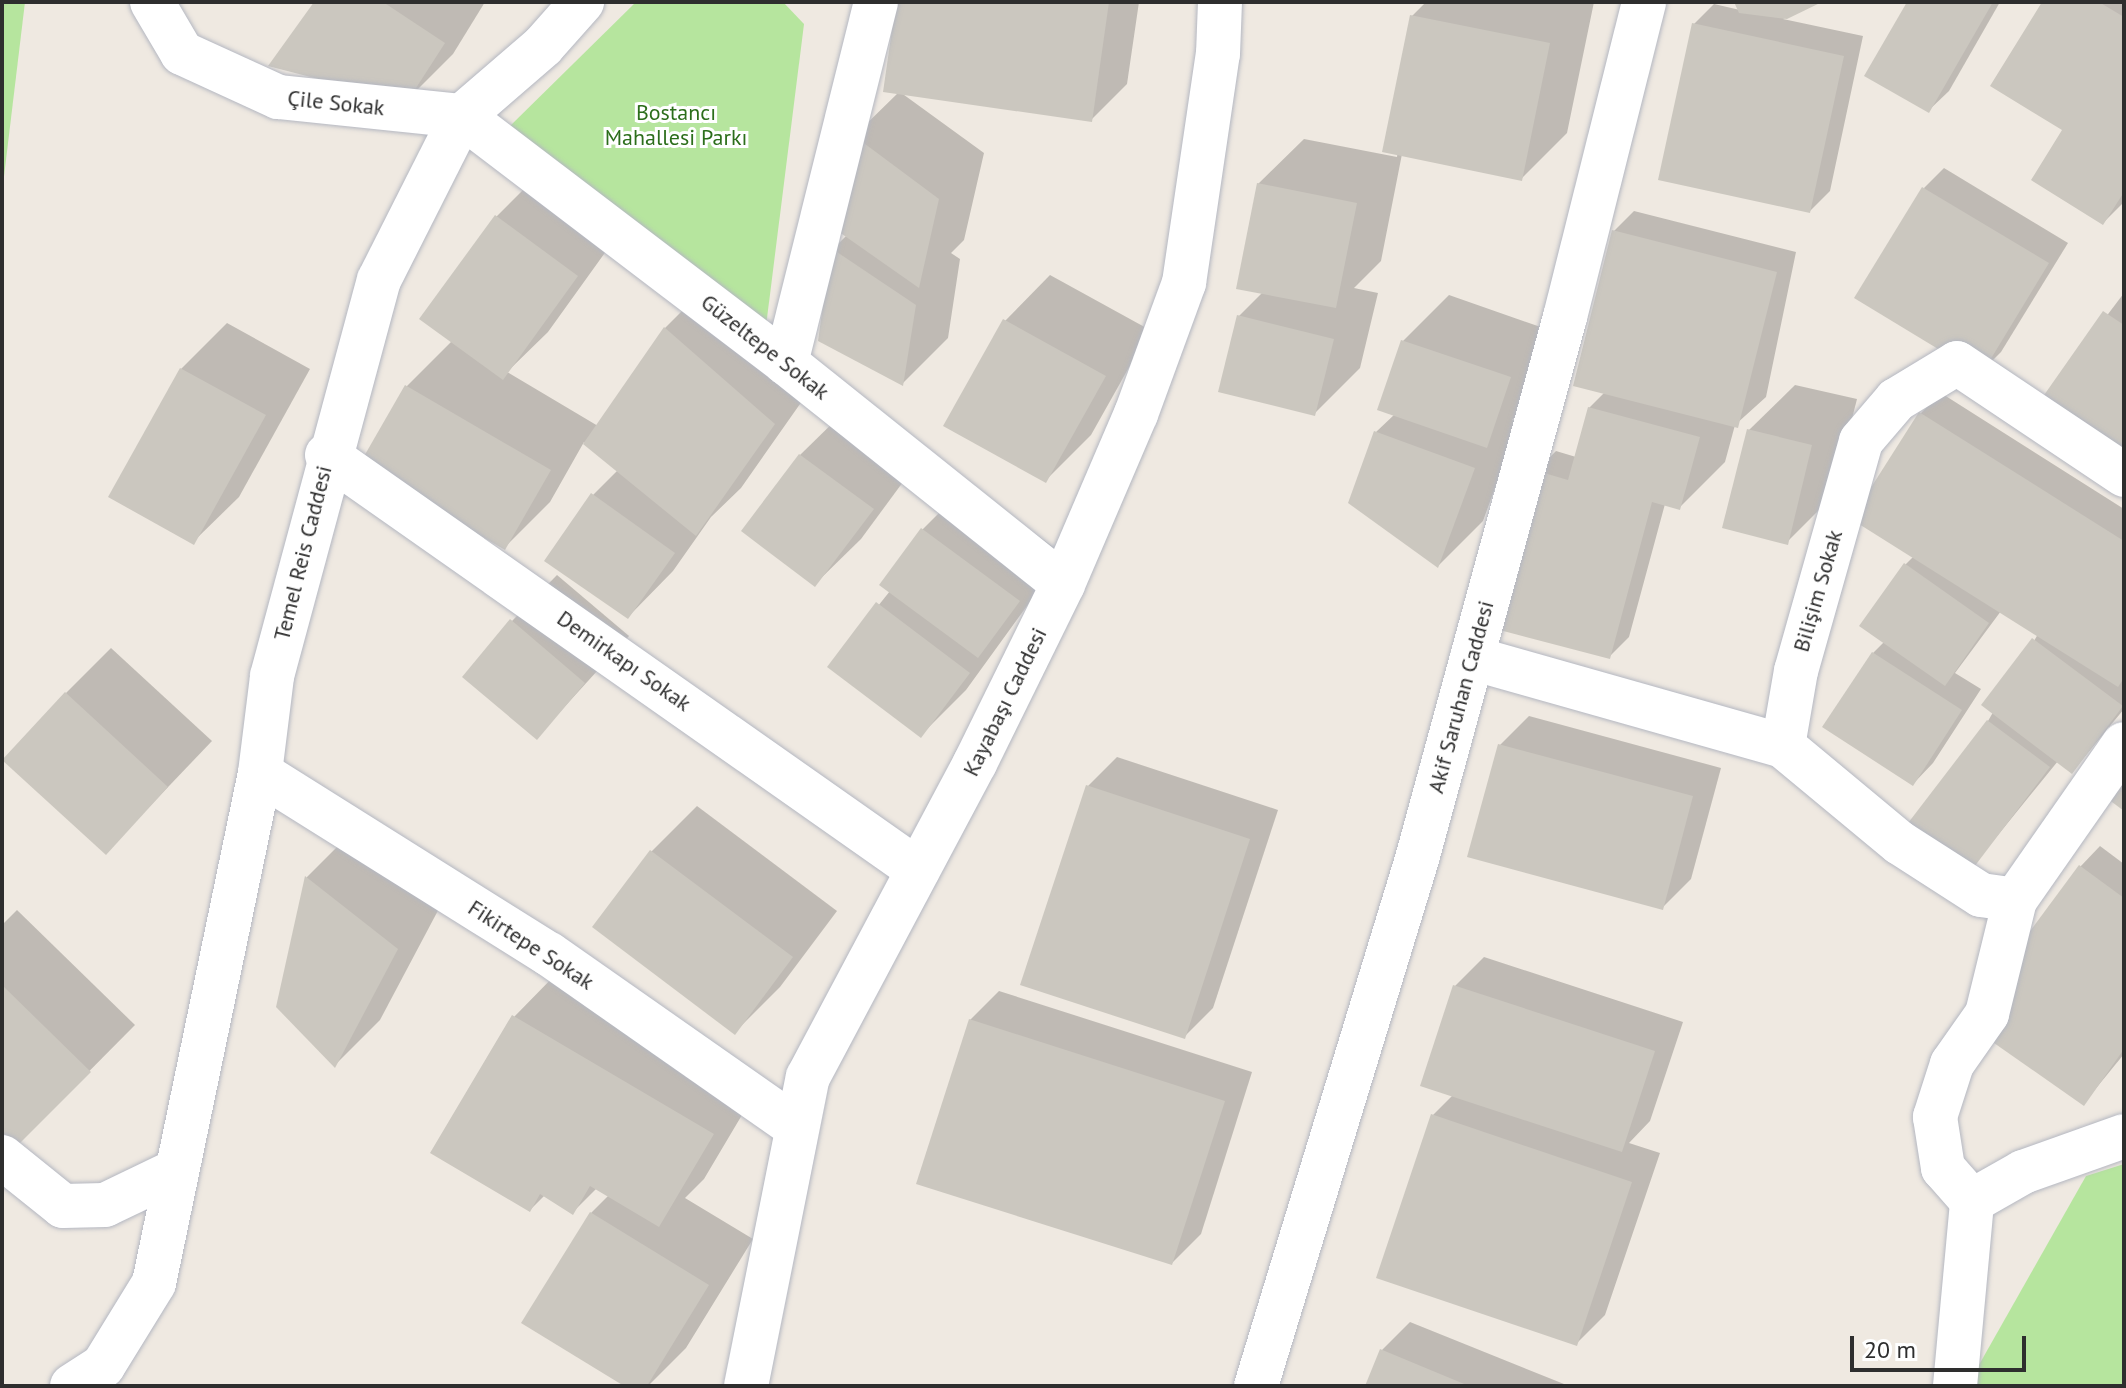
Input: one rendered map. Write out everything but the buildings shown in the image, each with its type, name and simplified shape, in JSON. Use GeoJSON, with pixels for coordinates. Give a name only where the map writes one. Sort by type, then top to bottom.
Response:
{"type":"FeatureCollection","features":[{"type":"Feature","properties":{"kind":"street","name":"Çile Sokak"},"geometry":{"type":"LineString","coordinates":[[152,2],[182,53],[278,97],[462,116]]}},
{"type":"Feature","properties":{"kind":"street","name":"Temel Reis Caddesi"},"geometry":{"type":"LineString","coordinates":[[72,1386],[103,1366],[154,1283],[174,1172],[260,773],[272,676],[327,455],[379,280],[462,116],[543,46],[582,2]]}},
{"type":"Feature","properties":{"kind":"street"},"geometry":{"type":"LineString","coordinates":[[786,363],[876,2]]}},
{"type":"Feature","properties":{"kind":"street","name":"Kayabaşı Caddesi"},"geometry":{"type":"LineString","coordinates":[[746,1386],[808,1077],[918,870],[1063,584],[1136,414],[1184,283],[1218,54],[1220,2]]}},
{"type":"Feature","properties":{"kind":"street","name":"Akif Saruhan Caddesi"},"geometry":{"type":"LineString","coordinates":[[1256,1386],[1472,658],[1644,2]]}},
{"type":"Feature","properties":{"kind":"street","name":"Güzeltepe Sokak"},"geometry":{"type":"LineString","coordinates":[[462,116],[786,363],[1063,584]]}},
{"type":"Feature","properties":{"kind":"street","name":"Bilişim Sokak"},"geometry":{"type":"LineString","coordinates":[[1783,746],[1796,671],[1861,441],[1896,400],[1957,363],[2124,475]]}},
{"type":"Feature","properties":{"kind":"street","name":"Demirkapı Sokak"},"geometry":{"type":"LineString","coordinates":[[327,455],[918,870]]}},
{"type":"Feature","properties":{"kind":"street"},"geometry":{"type":"LineString","coordinates":[[1472,658],[1783,746],[1900,843],[1981,895],[2015,900]]}},
{"type":"Feature","properties":{"kind":"street"},"geometry":{"type":"LineString","coordinates":[[1955,1386],[1972,1201],[1943,1168],[1935,1117],[1952,1064],[1987,1014],[2015,900],[2124,744]]}},
{"type":"Feature","properties":{"kind":"street","name":"Fikirtepe Sokak"},"geometry":{"type":"LineString","coordinates":[[260,773],[549,954],[796,1127]]}},
{"type":"Feature","properties":{"kind":"street"},"geometry":{"type":"LineString","coordinates":[[1972,1201],[2023,1172],[2124,1136]]}},
{"type":"Feature","properties":{"kind":"street"},"geometry":{"type":"LineString","coordinates":[[2,1157],[63,1206],[105,1205],[174,1172]]}},
{"type":"Feature","properties":{"kind":"green space"},"geometry":{"type":"Polygon","coordinates":[[[2,2],[25,2],[2,193],[2,2]]]}},
{"type":"Feature","properties":{"kind":"green space","name":"Bostancı Mahallesi Parkı"},"geometry":{"type":"Polygon","coordinates":[[[636,2],[783,2],[804,24],[763,350],[510,126],[636,2]]]}},
{"type":"Feature","properties":{"kind":"green space"},"geometry":{"type":"Polygon","coordinates":[[[2124,1164],[2124,1386],[1967,1386],[2086,1176],[2124,1164]]]}}]}
